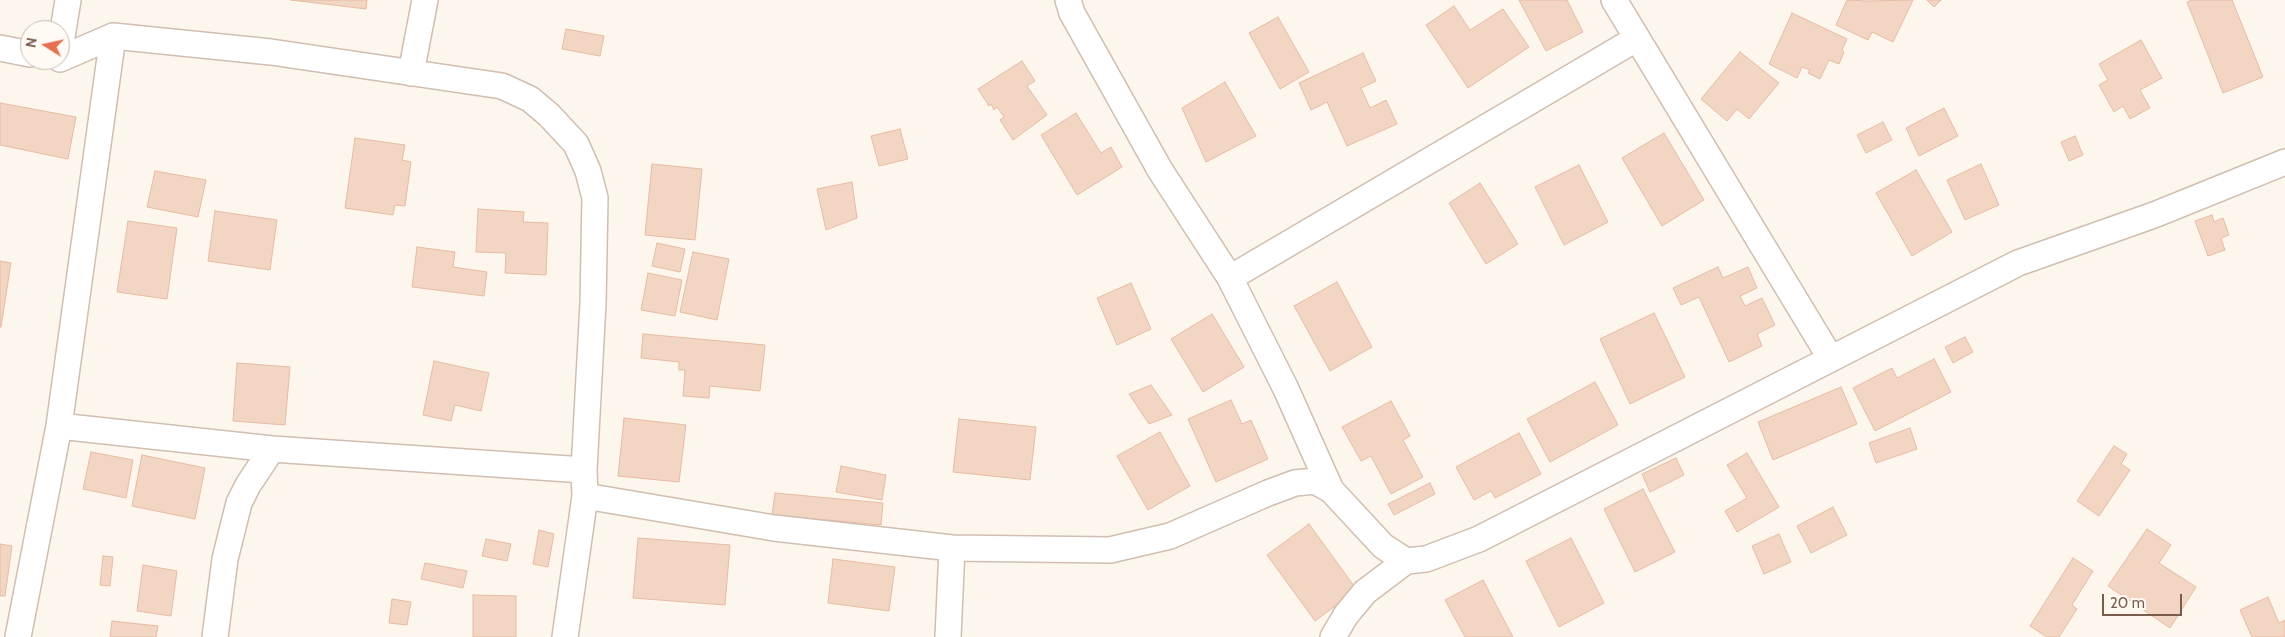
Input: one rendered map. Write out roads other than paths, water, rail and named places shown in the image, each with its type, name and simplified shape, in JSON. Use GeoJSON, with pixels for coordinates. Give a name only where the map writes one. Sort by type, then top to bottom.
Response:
{"type":"FeatureCollection","features":[{"type":"Feature","properties":{"kind":"street"},"geometry":{"type":"LineString","coordinates":[[65,20],[68,0]]}},
{"type":"Feature","properties":{"kind":"street"},"geometry":{"type":"LineString","coordinates":[[412,73],[424,0]]}},
{"type":"Feature","properties":{"kind":"street"},"geometry":{"type":"LineString","coordinates":[[1068,0],[1072,13],[1160,170],[1230,278],[1286,389],[1331,490]]}},
{"type":"Feature","properties":{"kind":"street"},"geometry":{"type":"LineString","coordinates":[[1614,0],[1831,359]]}},
{"type":"Feature","properties":{"kind":"street"},"geometry":{"type":"LineString","coordinates":[[18,637],[59,426],[113,36]]}},
{"type":"Feature","properties":{"kind":"street"},"geometry":{"type":"LineString","coordinates":[[70,55],[113,36],[270,52],[502,86],[530,99],[576,144],[588,172],[595,198],[593,303],[584,470],[585,496],[565,637]]}},
{"type":"Feature","properties":{"kind":"street"},"geometry":{"type":"LineString","coordinates":[[1230,278],[1636,39]]}},
{"type":"Feature","properties":{"kind":"street"},"geometry":{"type":"LineString","coordinates":[[0,48],[20,52]]}},
{"type":"Feature","properties":{"kind":"street"},"geometry":{"type":"LineString","coordinates":[[1333,637],[1346,615],[1365,592],[1406,561],[1426,559],[1478,539],[2018,262],[2154,215],[2285,162]]}},
{"type":"Feature","properties":{"kind":"street"},"geometry":{"type":"LineString","coordinates":[[59,426],[272,449],[584,470]]}},
{"type":"Feature","properties":{"kind":"street"},"geometry":{"type":"LineString","coordinates":[[215,637],[225,559],[239,503],[248,484],[272,449]]}},
{"type":"Feature","properties":{"kind":"street"},"geometry":{"type":"LineString","coordinates":[[585,496],[774,528],[952,548],[1110,550],[1170,536],[1268,492],[1295,483],[1315,481],[1331,490],[1383,546],[1406,561]]}},
{"type":"Feature","properties":{"kind":"street"},"geometry":{"type":"LineString","coordinates":[[948,637],[952,548]]}}]}
